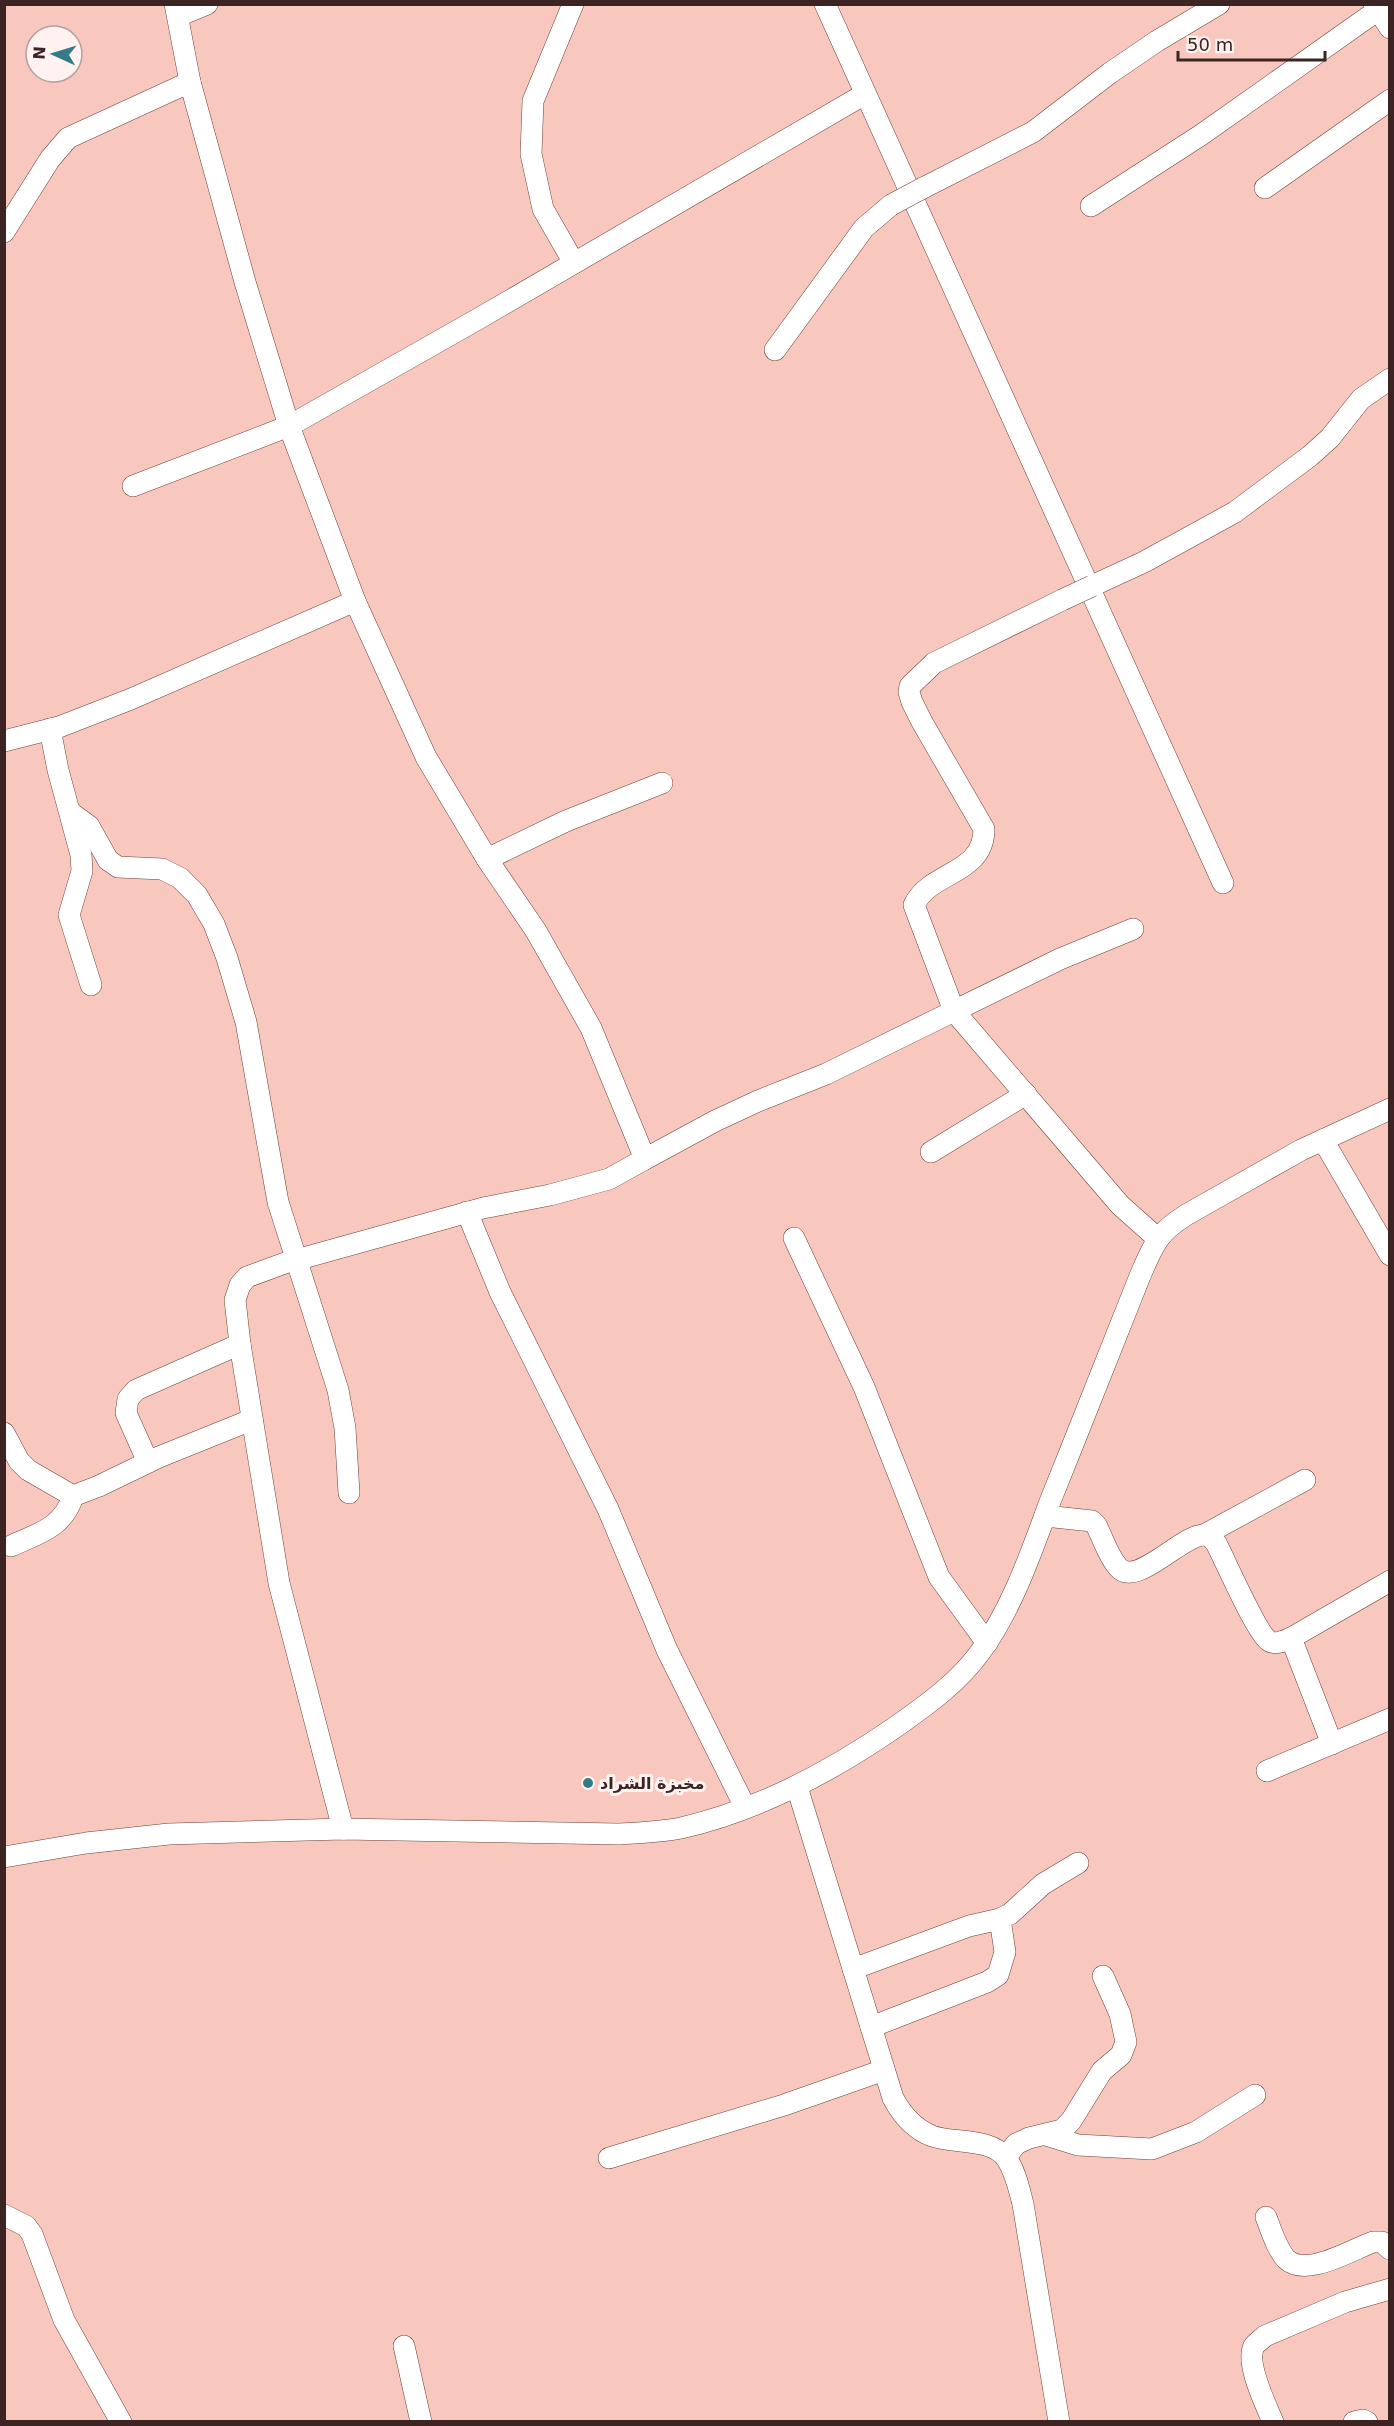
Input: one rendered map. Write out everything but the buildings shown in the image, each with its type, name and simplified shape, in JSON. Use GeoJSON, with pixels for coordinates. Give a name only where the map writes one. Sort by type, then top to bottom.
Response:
{"type":"FeatureCollection","features":[{"type":"Feature","properties":{"kind":"street"},"geometry":{"type":"LineString","coordinates":[[207,4],[177,10],[190,82],[245,282],[289,426],[355,601],[426,757],[488,859],[536,931],[591,1028],[645,1159]]}},
{"type":"Feature","properties":{"kind":"street"},"geometry":{"type":"LineString","coordinates":[[573,4],[533,101],[531,154],[543,209],[574,263]]}},
{"type":"Feature","properties":{"kind":"street"},"geometry":{"type":"LineString","coordinates":[[825,4],[1223,882]]}},
{"type":"Feature","properties":{"kind":"street"},"geometry":{"type":"LineString","coordinates":[[775,350],[864,228],[891,205],[1032,132],[1119,67],[1219,4]]}},
{"type":"Feature","properties":{"kind":"street"},"geometry":{"type":"LineString","coordinates":[[1091,206],[1380,14]]}},
{"type":"Feature","properties":{"kind":"street"},"geometry":{"type":"LineString","coordinates":[[4,232],[50,159],[68,138],[190,82]]}},
{"type":"Feature","properties":{"kind":"street"},"geometry":{"type":"LineString","coordinates":[[133,486],[289,426],[865,94]]}},
{"type":"Feature","properties":{"kind":"street"},"geometry":{"type":"LineString","coordinates":[[1265,188],[1389,100]]}},
{"type":"Feature","properties":{"kind":"street"},"geometry":{"type":"LineString","coordinates":[[1165,1231],[1120,1205],[954,1011],[914,905],[918,897],[972,861],[981,851],[984,829],[922,722],[912,702],[910,686],[934,663],[1144,562],[1235,512],[1310,456],[1330,438],[1361,399],[1389,379]]}},
{"type":"Feature","properties":{"kind":"street"},"geometry":{"type":"LineString","coordinates":[[4,741],[50,729],[131,699],[355,601]]}},
{"type":"Feature","properties":{"kind":"street"},"geometry":{"type":"LineString","coordinates":[[50,729],[58,770],[81,855],[82,871],[69,915],[91,985]]}},
{"type":"Feature","properties":{"kind":"street"},"geometry":{"type":"LineString","coordinates":[[488,859],[566,821],[662,783]]}},
{"type":"Feature","properties":{"kind":"street"},"geometry":{"type":"LineString","coordinates":[[71,813],[89,826],[108,860],[118,867],[162,869],[180,878],[197,895],[214,924],[227,958],[246,1022],[278,1202],[338,1390],[345,1428],[349,1493]]}},
{"type":"Feature","properties":{"kind":"street"},"geometry":{"type":"LineString","coordinates":[[343,1829],[279,1583],[240,1344],[235,1300],[240,1285],[247,1276],[298,1259],[467,1212],[550,1195],[609,1179],[715,1121],[826,1074],[1060,959],[1133,929]]}},
{"type":"Feature","properties":{"kind":"street"},"geometry":{"type":"LineString","coordinates":[[931,1152],[1026,1094]]}},
{"type":"Feature","properties":{"kind":"street"},"geometry":{"type":"LineString","coordinates":[[4,1857],[86,1843],[159,1834],[343,1829],[618,1834],[679,1828],[745,1808],[797,1787],[856,1754],[925,1706],[957,1680],[987,1642],[1053,1517],[1140,1276],[1165,1231],[1205,1204],[1323,1140],[1389,1109]]}},
{"type":"Feature","properties":{"kind":"street"},"geometry":{"type":"LineString","coordinates":[[1323,1140],[1389,1255]]}},
{"type":"Feature","properties":{"kind":"street"},"geometry":{"type":"LineString","coordinates":[[467,1212],[500,1292],[609,1509],[667,1650],[745,1808]]}},
{"type":"Feature","properties":{"kind":"street"},"geometry":{"type":"LineString","coordinates":[[794,1238],[864,1387],[939,1577],[987,1642]]}},
{"type":"Feature","properties":{"kind":"street"},"geometry":{"type":"LineString","coordinates":[[148,1462],[126,1413],[128,1399],[136,1390],[240,1344]]}},
{"type":"Feature","properties":{"kind":"street"},"geometry":{"type":"LineString","coordinates":[[10,1546],[60,1522],[69,1511],[74,1496],[148,1462],[252,1420]]}},
{"type":"Feature","properties":{"kind":"street"},"geometry":{"type":"LineString","coordinates":[[4,1433],[19,1461],[28,1470],[74,1496]]}},
{"type":"Feature","properties":{"kind":"street"},"geometry":{"type":"LineString","coordinates":[[1053,1517],[1092,1521],[1118,1568],[1132,1573],[1193,1538],[1204,1535],[1305,1480]]}},
{"type":"Feature","properties":{"kind":"street"},"geometry":{"type":"LineString","coordinates":[[1204,1535],[1211,1537],[1216,1543],[1266,1640],[1272,1643],[1280,1643],[1291,1638],[1389,1581]]}},
{"type":"Feature","properties":{"kind":"street"},"geometry":{"type":"LineString","coordinates":[[1291,1638],[1332,1744]]}},
{"type":"Feature","properties":{"kind":"street"},"geometry":{"type":"LineString","coordinates":[[1267,1771],[1389,1719]]}},
{"type":"Feature","properties":{"kind":"street"},"geometry":{"type":"LineString","coordinates":[[797,1787],[884,2070],[893,2098],[902,2115],[916,2127],[933,2136],[991,2148],[1006,2157],[1015,2175],[1023,2204],[1059,2421]]}},
{"type":"Feature","properties":{"kind":"street"},"geometry":{"type":"LineString","coordinates":[[853,1969],[969,1926],[1000,1919],[1010,1914],[1043,1884],[1078,1863]]}},
{"type":"Feature","properties":{"kind":"street"},"geometry":{"type":"LineString","coordinates":[[871,2027],[987,1982],[998,1975],[1005,1952],[1000,1919]]}},
{"type":"Feature","properties":{"kind":"street"},"geometry":{"type":"LineString","coordinates":[[1006,2157],[1016,2144],[1029,2138],[1062,2130],[1071,2121],[1102,2071],[1121,2055],[1126,2042],[1120,2014],[1103,1976]]}},
{"type":"Feature","properties":{"kind":"street"},"geometry":{"type":"LineString","coordinates":[[609,2158],[784,2106],[884,2070]]}},
{"type":"Feature","properties":{"kind":"street"},"geometry":{"type":"LineString","coordinates":[[1046,2135],[1078,2145],[1152,2149],[1196,2132],[1255,2095]]}},
{"type":"Feature","properties":{"kind":"street"},"geometry":{"type":"LineString","coordinates":[[4,2214],[26,2226],[32,2235],[64,2320],[120,2421]]}},
{"type":"Feature","properties":{"kind":"street"},"geometry":{"type":"LineString","coordinates":[[1266,2217],[1285,2258],[1298,2266],[1316,2266],[1373,2242],[1382,2242],[1389,2249]]}},
{"type":"Feature","properties":{"kind":"street"},"geometry":{"type":"LineString","coordinates":[[1273,2421],[1252,2368],[1251,2356],[1254,2346],[1265,2336],[1345,2302],[1389,2289]]}},
{"type":"Feature","properties":{"kind":"street"},"geometry":{"type":"LineString","coordinates":[[404,2346],[421,2421]]}},
{"type":"Feature","properties":{"kind":"street"},"geometry":{"type":"LineString","coordinates":[[1354,2421],[1367,2421]]}},
{"type":"Feature","properties":{"kind":"place","name":"مخبزة الشراد"},"geometry":{"type":"Point","coordinates":[588,1783]}}]}
